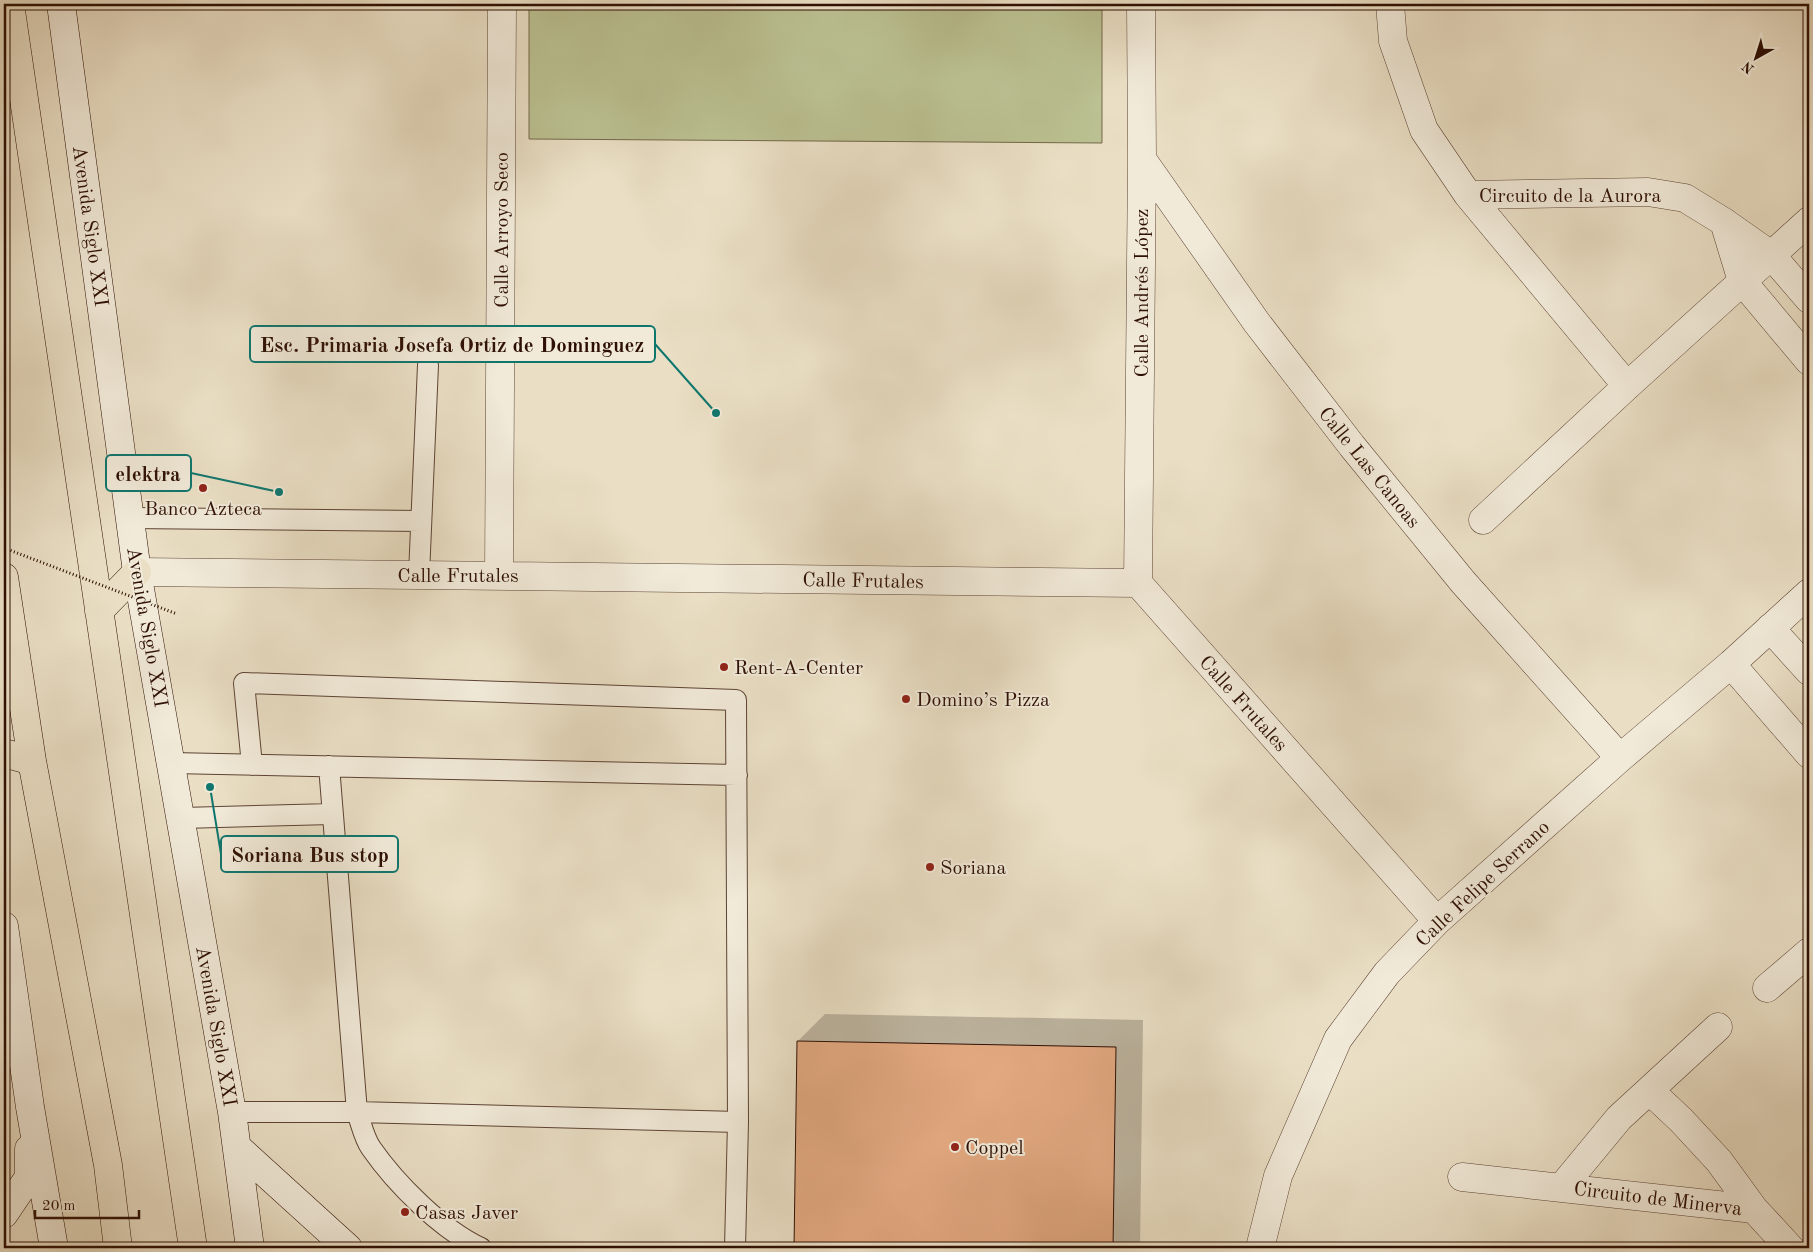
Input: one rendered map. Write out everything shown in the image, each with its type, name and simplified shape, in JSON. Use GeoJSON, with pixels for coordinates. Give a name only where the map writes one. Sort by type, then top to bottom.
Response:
{"type":"FeatureCollection","features":[{"type":"Feature","properties":{"kind":"highway"},"geometry":{"type":"LineString","coordinates":[[10,4],[193,1248]]}},
{"type":"Feature","properties":{"kind":"highway"},"geometry":{"type":"LineString","coordinates":[[99,611],[137,572]]}},
{"type":"Feature","properties":{"kind":"highway"},"geometry":{"type":"LineString","coordinates":[[4,578],[32,761],[108,1165],[118,1248]]}},
{"type":"Feature","properties":{"kind":"highway"},"geometry":{"type":"LineString","coordinates":[[4,753],[32,761]]}},
{"type":"Feature","properties":{"kind":"street","name":"Avenida Siglo XXI"},"geometry":{"type":"LineString","coordinates":[[61,4],[137,572],[182,818],[232,1112],[250,1248]]}},
{"type":"Feature","properties":{"kind":"street","name":"Calle Arroyo Seco"},"geometry":{"type":"LineString","coordinates":[[499,576],[502,4]]}},
{"type":"Feature","properties":{"kind":"street","name":"Calle Andrés López"},"geometry":{"type":"LineString","coordinates":[[1138,583],[1142,159],[1141,4]]}},
{"type":"Feature","properties":{"kind":"street","name":"Circuito de la Aurora"},"geometry":{"type":"LineString","coordinates":[[1390,4],[1393,42],[1424,130],[1468,195],[1627,386]]}},
{"type":"Feature","properties":{"kind":"street","name":"Calle Las Canoas"},"geometry":{"type":"LineString","coordinates":[[1142,159],[1257,323],[1352,446],[1462,582],[1620,758]]}},
{"type":"Feature","properties":{"kind":"street","name":"Circuito de la Aurora"},"geometry":{"type":"LineString","coordinates":[[1468,195],[1648,192],[1685,198],[1724,222],[1771,255],[1809,299]]}},
{"type":"Feature","properties":{"kind":"street"},"geometry":{"type":"LineString","coordinates":[[1483,520],[1809,221]]}},
{"type":"Feature","properties":{"kind":"street"},"geometry":{"type":"LineString","coordinates":[[1724,222],[1742,281],[1809,361]]}},
{"type":"Feature","properties":{"kind":"street","name":"Calle Frutales"},"geometry":{"type":"LineString","coordinates":[[137,572],[1138,583],[1438,921]]}},
{"type":"Feature","properties":{"kind":"street","name":"Calle Felipe Serrano"},"geometry":{"type":"LineString","coordinates":[[1260,1248],[1278,1176],[1338,1039],[1387,973],[1438,921],[1620,758],[1731,664],[1809,593]]}},
{"type":"Feature","properties":{"kind":"street"},"geometry":{"type":"LineString","coordinates":[[1770,628],[1809,671]]}},
{"type":"Feature","properties":{"kind":"street"},"geometry":{"type":"LineString","coordinates":[[1731,664],[1809,754]]}},
{"type":"Feature","properties":{"kind":"street"},"geometry":{"type":"LineString","coordinates":[[4,926],[30,1108],[54,1248]]}},
{"type":"Feature","properties":{"kind":"street"},"geometry":{"type":"LineString","coordinates":[[1767,988],[1809,952]]}},
{"type":"Feature","properties":{"kind":"street","name":"Circuito de Minerva"},"geometry":{"type":"LineString","coordinates":[[1562,1187],[1619,1118],[1718,1027]]}},
{"type":"Feature","properties":{"kind":"street","name":"Circuito de Minerva"},"geometry":{"type":"LineString","coordinates":[[1650,1090],[1719,1161],[1754,1209],[1790,1248]]}},
{"type":"Feature","properties":{"kind":"street"},"geometry":{"type":"LineString","coordinates":[[4,1214],[29,1177],[30,1108]]}},
{"type":"Feature","properties":{"kind":"street"},"geometry":{"type":"LineString","coordinates":[[238,1148],[348,1248]]}},
{"type":"Feature","properties":{"kind":"street","name":"Circuito de Minerva"},"geometry":{"type":"LineString","coordinates":[[1462,1177],[1754,1209]]}},
{"type":"Feature","properties":{"kind":"lane"},"geometry":{"type":"LineString","coordinates":[[419,575],[428,365]]}},
{"type":"Feature","properties":{"kind":"lane"},"geometry":{"type":"LineString","coordinates":[[130,518],[421,520]]}},
{"type":"Feature","properties":{"kind":"lane"},"geometry":{"type":"LineString","coordinates":[[252,765],[244,683],[736,700],[738,1122],[735,1248]]}},
{"type":"Feature","properties":{"kind":"lane"},"geometry":{"type":"LineString","coordinates":[[171,764],[737,775]]}},
{"type":"Feature","properties":{"kind":"lane"},"geometry":{"type":"LineString","coordinates":[[329,766],[344,934],[356,1112],[370,1146],[415,1200],[466,1241],[481,1248]]}},
{"type":"Feature","properties":{"kind":"lane"},"geometry":{"type":"LineString","coordinates":[[182,818],[332,814]]}},
{"type":"Feature","properties":{"kind":"lane"},"geometry":{"type":"LineString","coordinates":[[232,1112],[356,1112],[738,1122]]}},
{"type":"Feature","properties":{"kind":"path"},"geometry":{"type":"LineString","coordinates":[[4,548],[177,614]]}},
{"type":"Feature","properties":{"kind":"green space"},"geometry":{"type":"Polygon","coordinates":[[[529,4],[1102,4],[1102,143],[529,139],[529,4]]]}},
{"type":"Feature","properties":{"kind":"building","name":"Coppel"},"geometry":{"type":"Polygon","coordinates":[[[797,1041],[1116,1047],[1113,1248],[794,1248],[797,1041]]]}},
{"type":"Feature","properties":{"kind":"place","name":"Esc. Primaria Josefa Ortiz de Dominguez"},"geometry":{"type":"Point","coordinates":[716,413]}},
{"type":"Feature","properties":{"kind":"place","name":"Banco Azteca"},"geometry":{"type":"Point","coordinates":[203,488]}},
{"type":"Feature","properties":{"kind":"place","name":"elektra"},"geometry":{"type":"Point","coordinates":[279,492]}},
{"type":"Feature","properties":{"kind":"place","name":"Rent-A-Center"},"geometry":{"type":"Point","coordinates":[724,667]}},
{"type":"Feature","properties":{"kind":"place","name":"Domino’s Pizza"},"geometry":{"type":"Point","coordinates":[906,699]}},
{"type":"Feature","properties":{"kind":"place","name":"Soriana Bus stop"},"geometry":{"type":"Point","coordinates":[210,787]}},
{"type":"Feature","properties":{"kind":"place","name":"Soriana"},"geometry":{"type":"Point","coordinates":[930,867]}},
{"type":"Feature","properties":{"kind":"place","name":"Coppel"},"geometry":{"type":"Point","coordinates":[955,1147]}},
{"type":"Feature","properties":{"kind":"place","name":"Casas Javer"},"geometry":{"type":"Point","coordinates":[405,1212]}}]}
